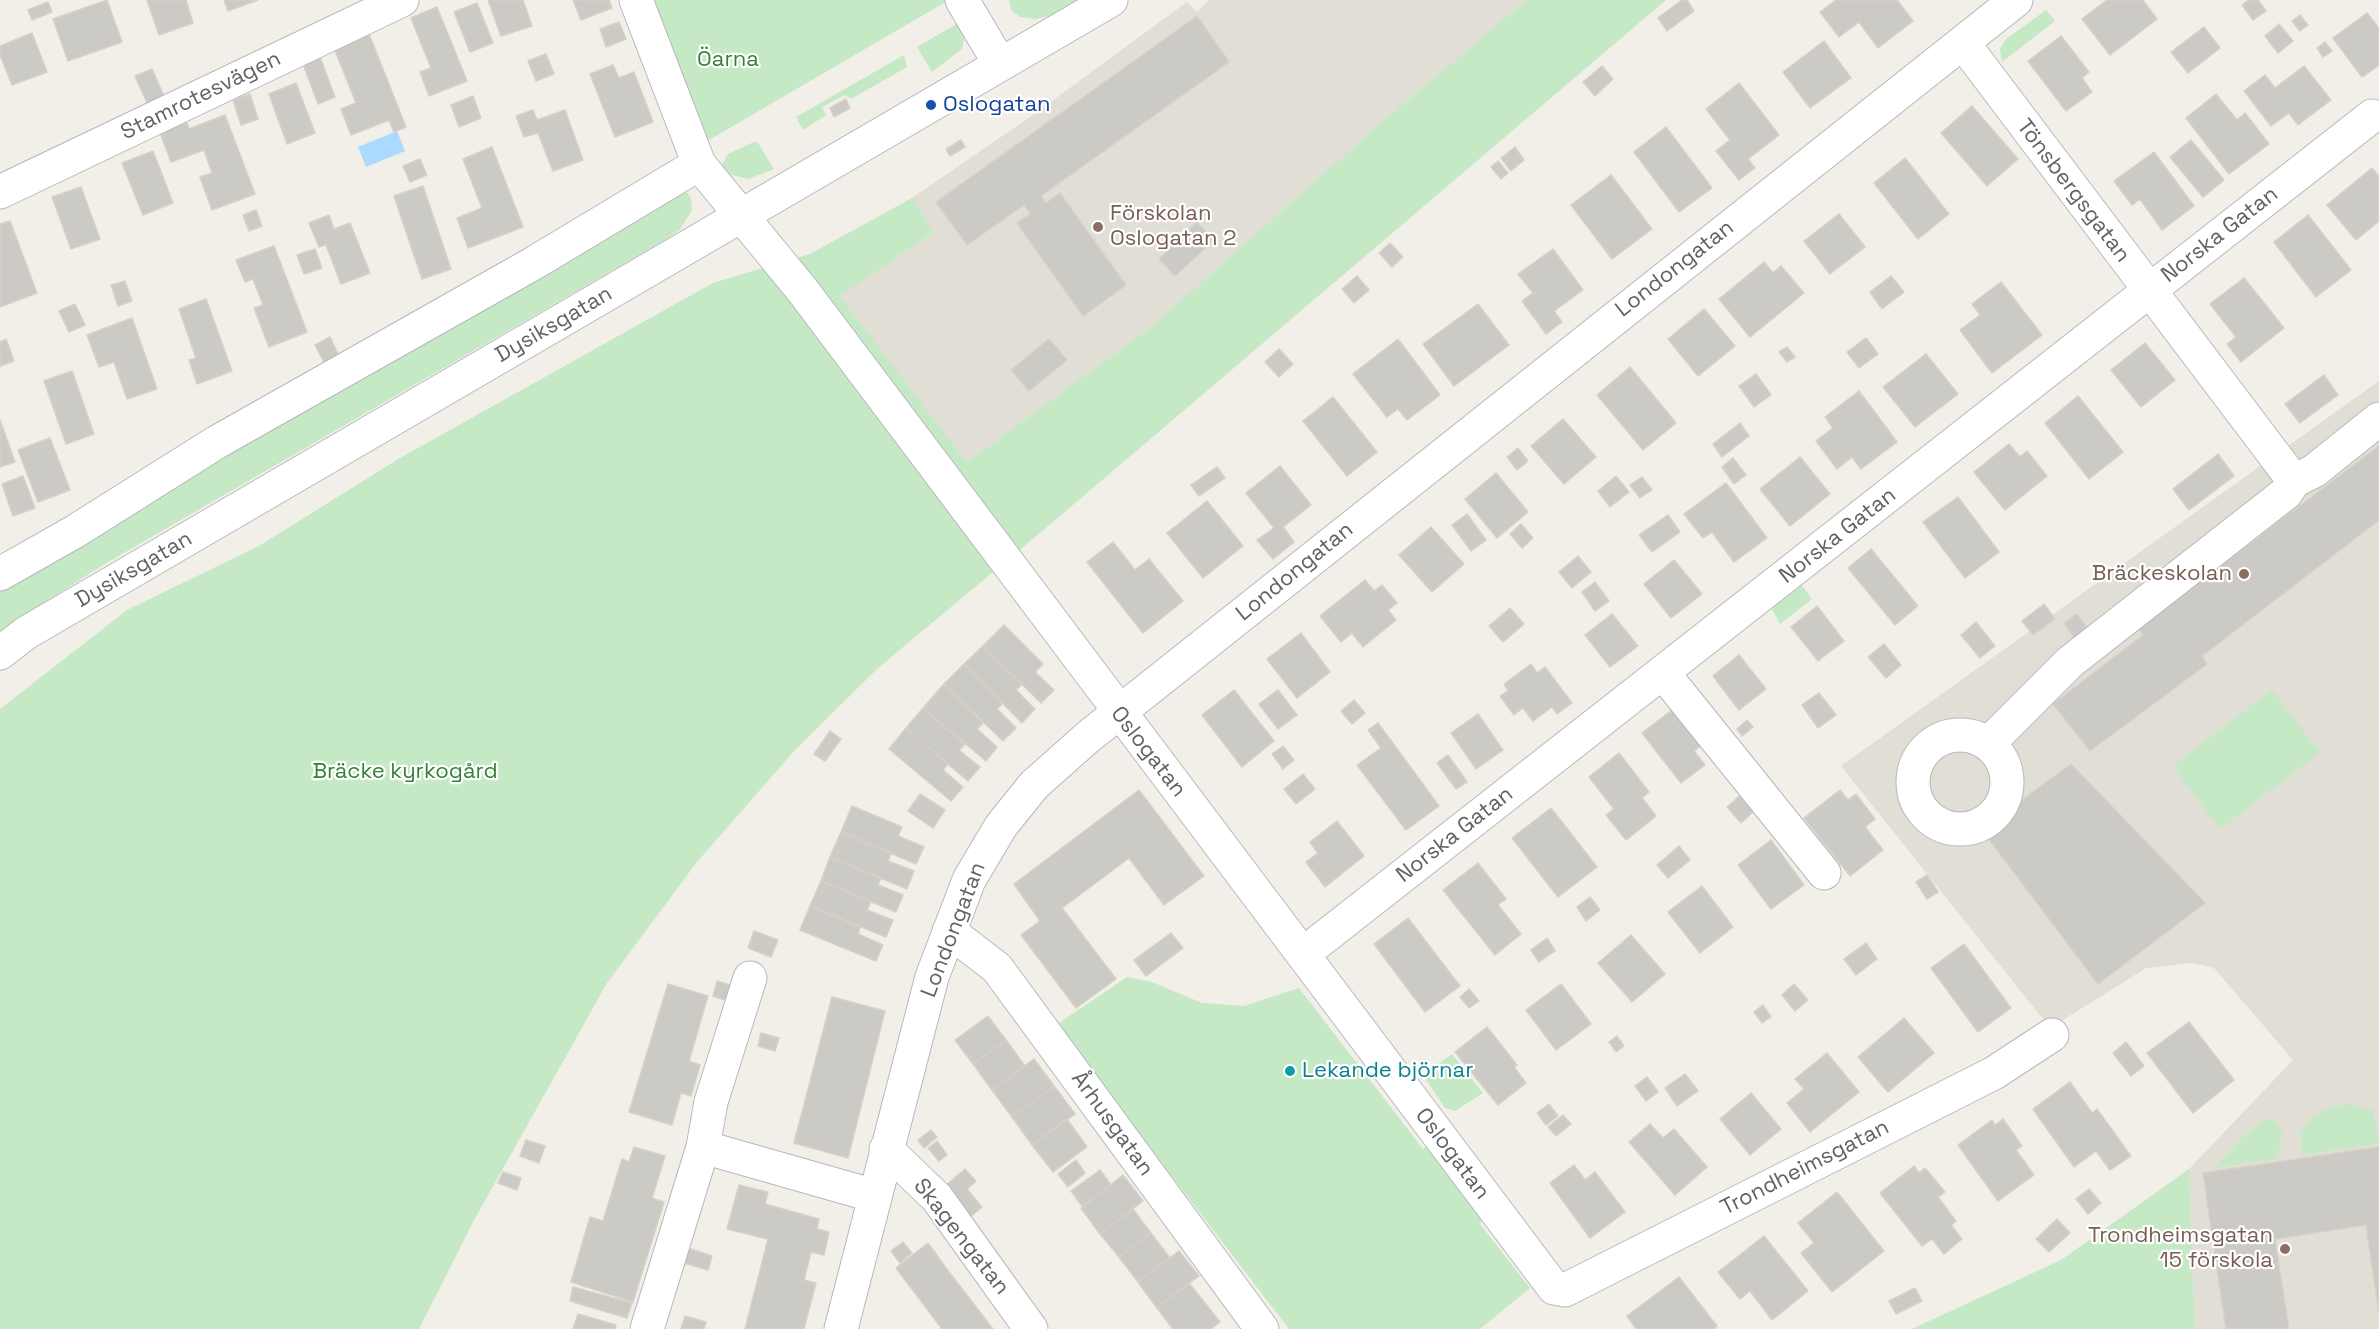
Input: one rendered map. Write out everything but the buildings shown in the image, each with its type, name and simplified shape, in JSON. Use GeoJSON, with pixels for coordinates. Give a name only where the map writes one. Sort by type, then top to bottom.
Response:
{"type":"FeatureCollection","features":[{"type":"Feature","properties":{"kind":"street","name":"Stamrotesvägen"},"geometry":{"type":"LineString","coordinates":[[0,192],[402,0]]}},
{"type":"Feature","properties":{"kind":"street","name":"Oslogatan"},"geometry":{"type":"LineString","coordinates":[[636,0],[699,164],[743,216],[1118,713],[1273,927],[1303,954],[1360,1034],[1554,1288]]}},
{"type":"Feature","properties":{"kind":"street","name":"Dysiksgatan"},"geometry":{"type":"LineString","coordinates":[[0,653],[26,633],[1111,0]]}},
{"type":"Feature","properties":{"kind":"street","name":"Londongatan"},"geometry":{"type":"LineString","coordinates":[[841,1329],[932,977],[969,880],[1001,826],[1034,785],[1118,713],[2016,0]]}},
{"type":"Feature","properties":{"kind":"street"},"geometry":{"type":"LineString","coordinates":[[964,1],[1000,64]]}},
{"type":"Feature","properties":{"kind":"street","name":"Tönsbergsgatan"},"geometry":{"type":"LineString","coordinates":[[1963,43],[2148,292],[2294,481]]}},
{"type":"Feature","properties":{"kind":"street","name":"Norska Gatan"},"geometry":{"type":"LineString","coordinates":[[1303,954],[2372,116]]}},
{"type":"Feature","properties":{"kind":"street"},"geometry":{"type":"LineString","coordinates":[[0,574],[74,532],[217,442],[534,263],[699,164]]}},
{"type":"Feature","properties":{"kind":"street"},"geometry":{"type":"LineString","coordinates":[[1988,744],[2070,662],[2286,493],[2294,481],[2313,471],[2379,419]]}},
{"type":"Feature","properties":{"kind":"street"},"geometry":{"type":"LineString","coordinates":[[1663,673],[1824,873]]}},
{"type":"Feature","properties":{"kind":"street","name":"Århusgatan"},"geometry":{"type":"LineString","coordinates":[[949,931],[997,968],[1262,1329]]}},
{"type":"Feature","properties":{"kind":"street"},"geometry":{"type":"LineString","coordinates":[[647,1329],[703,1147],[711,1101],[750,978]]}},
{"type":"Feature","properties":{"kind":"street","name":"Trondheimsgatan"},"geometry":{"type":"LineString","coordinates":[[1554,1288],[1565,1290],[1974,1083],[2052,1035]]}},
{"type":"Feature","properties":{"kind":"street"},"geometry":{"type":"LineString","coordinates":[[703,1147],[875,1196]]}},
{"type":"Feature","properties":{"kind":"street","name":"Skagengatan"},"geometry":{"type":"LineString","coordinates":[[886,1149],[937,1198],[1031,1329]]}},
{"type":"Feature","properties":{"kind":"shaded area","name":"Förskolan Oslogatan 2"},"geometry":{"type":"Polygon","coordinates":[[[1209,0],[1526,0],[1375,128],[1152,326],[967,462],[840,296],[934,232],[912,198],[1030,117],[1187,2],[1197,12],[1209,0]]]}},
{"type":"Feature","properties":{"kind":"shaded area","name":"Bräckeskolan"},"geometry":{"type":"Polygon","coordinates":[[[2379,381],[2379,1329],[2195,1329],[2189,1169],[2293,1060],[2214,968],[2192,963],[2146,968],[2050,1028],[1841,766],[2379,381]]]}},
{"type":"Feature","properties":{"kind":"green space","name":"Öarna"},"geometry":{"type":"Polygon","coordinates":[[[644,0],[949,0],[697,147],[644,0]]]}},
{"type":"Feature","properties":{"kind":"green space"},"geometry":{"type":"Polygon","coordinates":[[[1009,0],[1076,0],[1050,16],[1035,19],[1020,17],[1011,10],[1009,0]]]}},
{"type":"Feature","properties":{"kind":"green space","name":"Bräcke kyrkogård"},"geometry":{"type":"Polygon","coordinates":[[[1526,0],[1666,0],[878,668],[795,750],[697,862],[607,983],[473,1222],[419,1329],[0,1329],[0,709],[127,610],[259,546],[400,458],[713,283],[810,254],[912,198],[934,232],[840,296],[967,462],[1152,326],[1375,128],[1526,0]]]}},
{"type":"Feature","properties":{"kind":"green space"},"geometry":{"type":"Polygon","coordinates":[[[2046,10],[2055,21],[2002,62],[2000,49],[2006,39],[2046,10]]]}},
{"type":"Feature","properties":{"kind":"green space"},"geometry":{"type":"Polygon","coordinates":[[[960,22],[964,40],[962,49],[932,72],[917,47],[960,22]]]}},
{"type":"Feature","properties":{"kind":"green space"},"geometry":{"type":"Polygon","coordinates":[[[904,55],[907,67],[851,99],[845,95],[822,107],[826,115],[803,130],[796,117],[904,55]]]}},
{"type":"Feature","properties":{"kind":"green space"},"geometry":{"type":"Polygon","coordinates":[[[754,142],[758,143],[774,169],[748,179],[725,173],[721,166],[728,154],[754,142]]]}},
{"type":"Feature","properties":{"kind":"green space"},"geometry":{"type":"Polygon","coordinates":[[[678,192],[686,192],[691,197],[692,210],[680,229],[668,238],[103,565],[0,631],[0,586],[404,354],[678,192]]]}},
{"type":"Feature","properties":{"kind":"green space"},"geometry":{"type":"Polygon","coordinates":[[[1800,583],[1812,599],[1780,624],[1771,607],[1800,583]]]}},
{"type":"Feature","properties":{"kind":"green space"},"geometry":{"type":"Polygon","coordinates":[[[2272,690],[2320,752],[2220,829],[2173,766],[2272,690]]]}},
{"type":"Feature","properties":{"kind":"green space"},"geometry":{"type":"Polygon","coordinates":[[[1127,977],[1152,982],[1202,1003],[1244,1006],[1299,988],[1423,1149],[1430,1144],[1483,1218],[1480,1224],[1530,1288],[1480,1329],[1289,1329],[1056,1025],[1127,977]]]}},
{"type":"Feature","properties":{"kind":"green space"},"geometry":{"type":"Polygon","coordinates":[[[1452,1054],[1483,1093],[1455,1111],[1445,1108],[1423,1075],[1452,1054]]]}},
{"type":"Feature","properties":{"kind":"green space"},"geometry":{"type":"Polygon","coordinates":[[[2350,1104],[2373,1110],[2379,1143],[2302,1155],[2301,1132],[2311,1118],[2331,1107],[2350,1104]]]}},
{"type":"Feature","properties":{"kind":"green space"},"geometry":{"type":"Polygon","coordinates":[[[2266,1119],[2276,1122],[2282,1132],[2277,1159],[2215,1168],[2243,1137],[2266,1119]]]}},
{"type":"Feature","properties":{"kind":"green space"},"geometry":{"type":"Polygon","coordinates":[[[2189,1169],[2195,1329],[1912,1329],[2061,1260],[2189,1169]]]}},
{"type":"Feature","properties":{"kind":"water"},"geometry":{"type":"Polygon","coordinates":[[[397,131],[405,151],[366,167],[358,147],[397,131]]]}},
{"type":"Feature","properties":{"kind":"place","name":"Oslogatan"},"geometry":{"type":"Point","coordinates":[931,105]}},
{"type":"Feature","properties":{"kind":"place","name":"Förskolan Oslogatan 2"},"geometry":{"type":"Point","coordinates":[1098,227]}},
{"type":"Feature","properties":{"kind":"place","name":"Bräckeskolan"},"geometry":{"type":"Point","coordinates":[2244,574]}},
{"type":"Feature","properties":{"kind":"place","name":"Lekande björnar"},"geometry":{"type":"Point","coordinates":[1290,1071]}},
{"type":"Feature","properties":{"kind":"place","name":"Trondheimsgatan 15 förskola"},"geometry":{"type":"Point","coordinates":[2285,1249]}}]}
